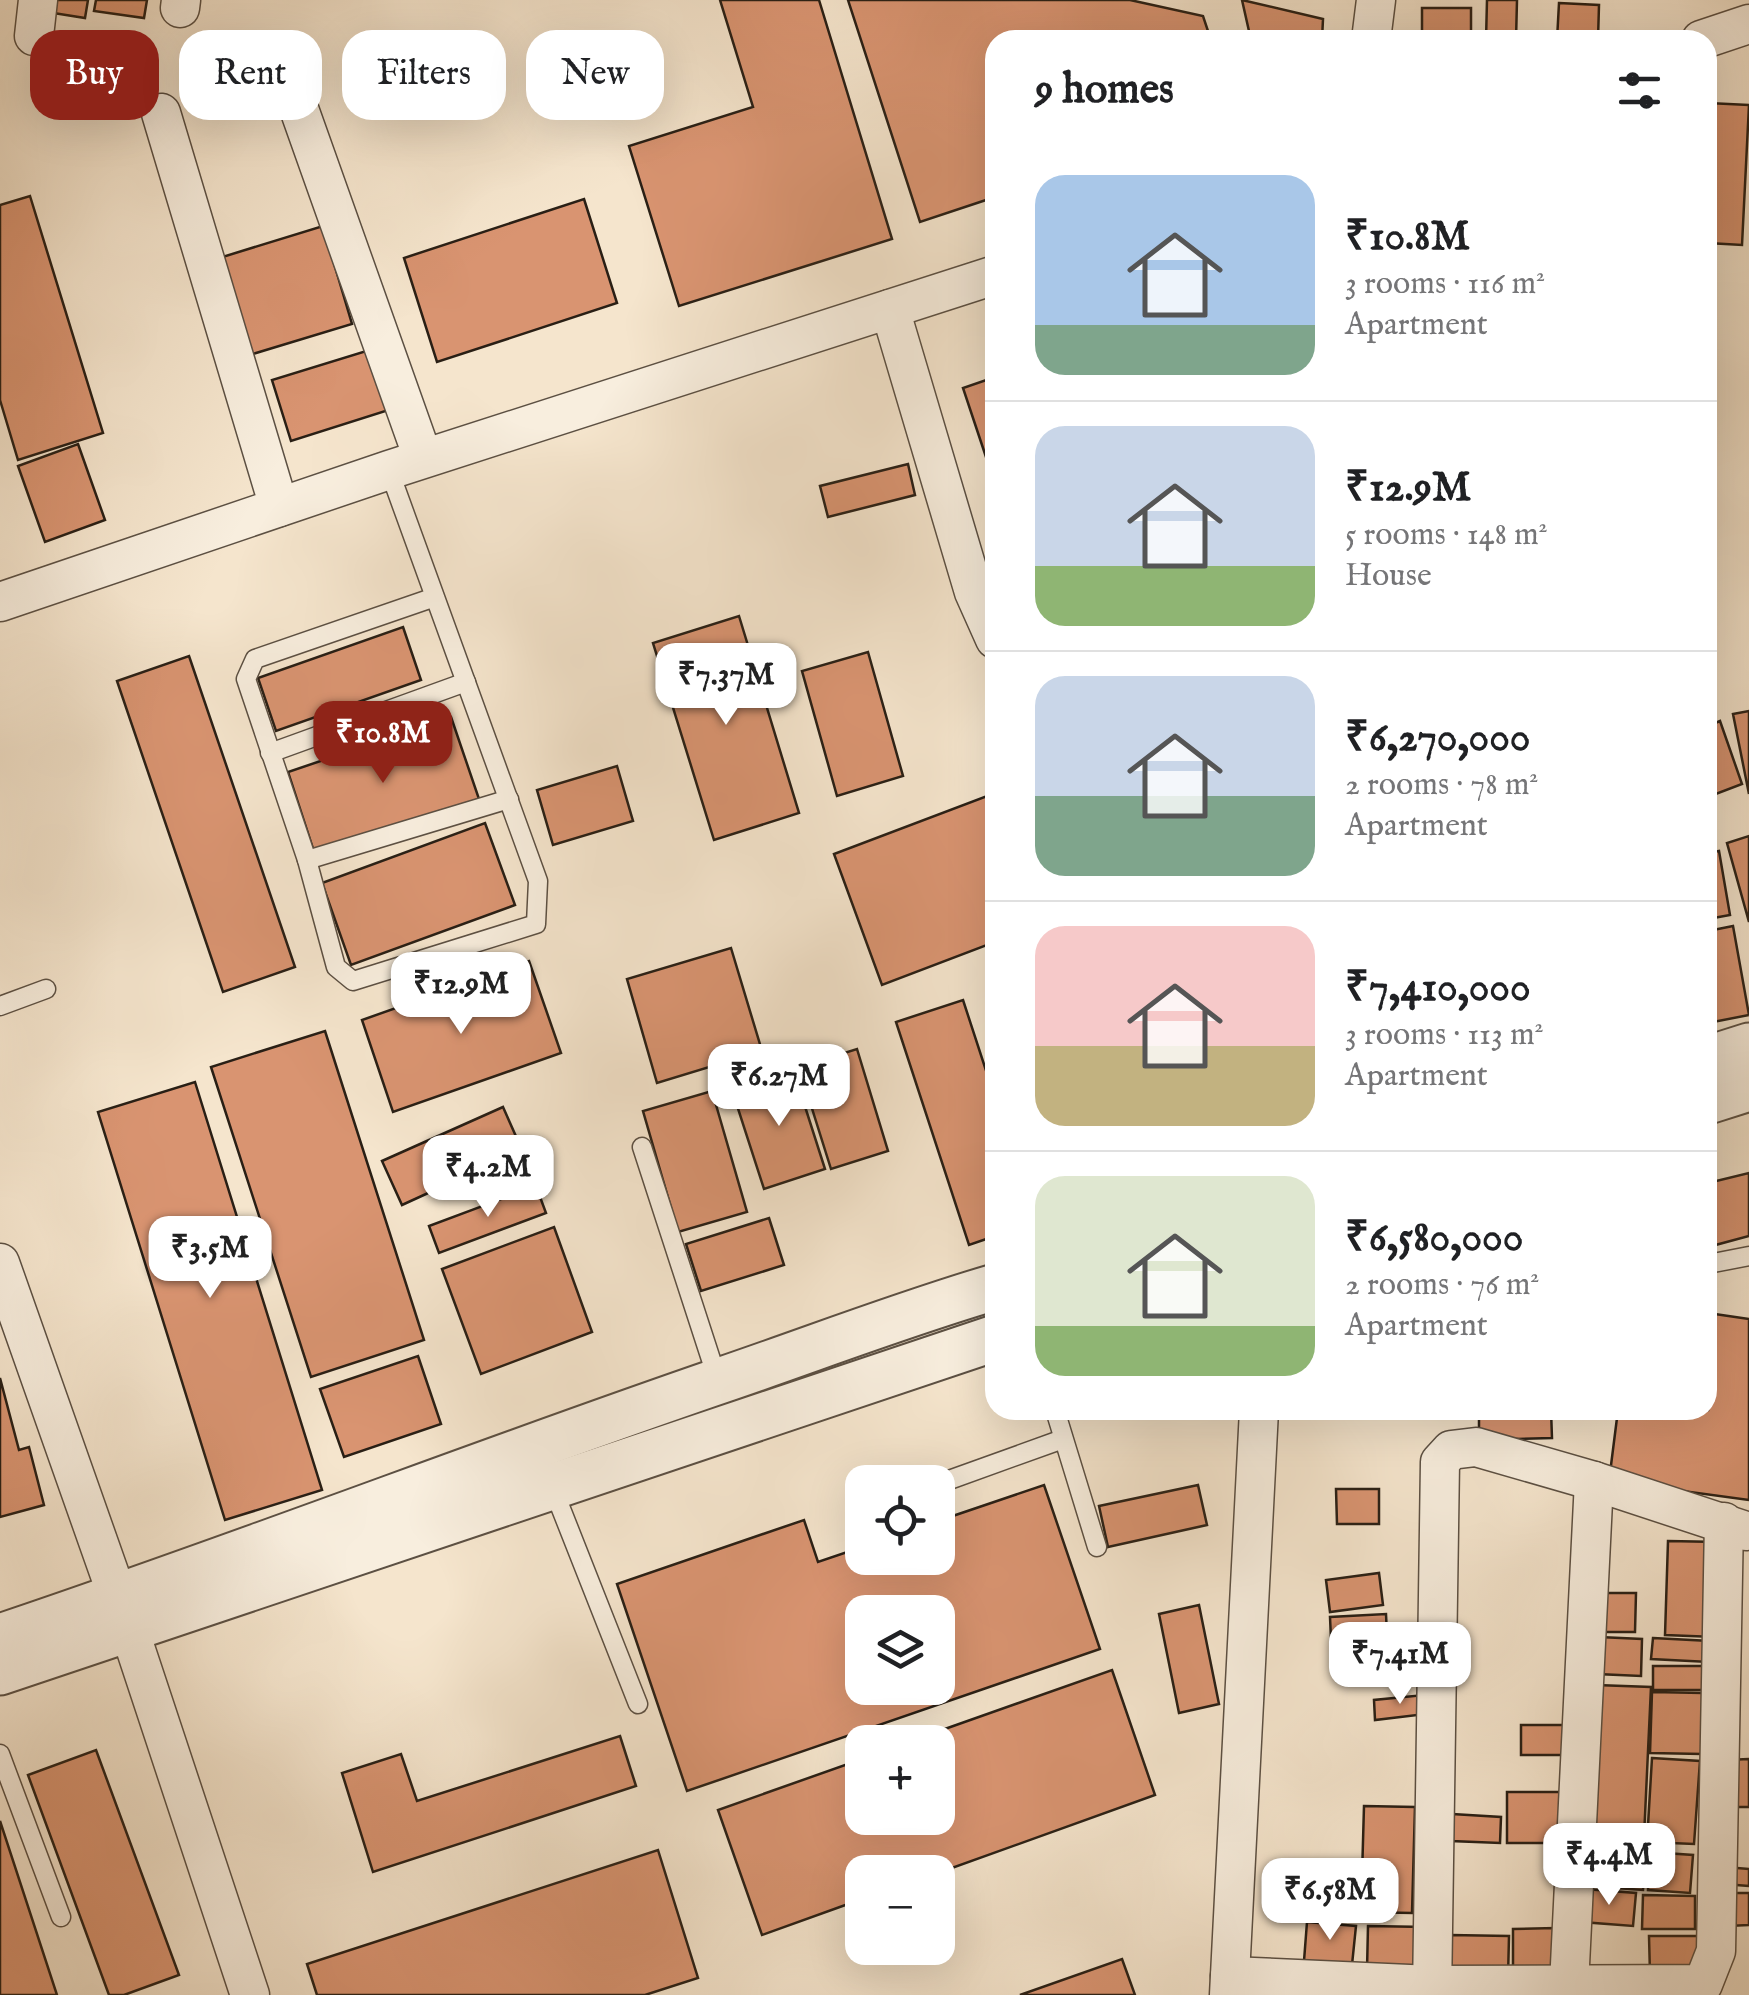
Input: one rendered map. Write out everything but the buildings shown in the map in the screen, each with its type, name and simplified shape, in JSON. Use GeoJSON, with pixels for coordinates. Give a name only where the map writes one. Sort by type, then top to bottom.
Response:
{"type":"FeatureCollection","features":[{"type":"Feature","properties":{"kind":"street"},"geometry":{"type":"LineString","coordinates":[[1372,30],[1376,0]]}},
{"type":"Feature","properties":{"kind":"street"},"geometry":{"type":"LineString","coordinates":[[1717,35],[1749,24]]}},
{"type":"Feature","properties":{"kind":"street"},"geometry":{"type":"LineString","coordinates":[[161,113],[279,507]]}},
{"type":"Feature","properties":{"kind":"street"},"geometry":{"type":"LineString","coordinates":[[300,120],[406,464]]}},
{"type":"Feature","properties":{"kind":"street"},"geometry":{"type":"LineString","coordinates":[[0,602],[406,464],[985,278]]}},
{"type":"Feature","properties":{"kind":"street"},"geometry":{"type":"LineString","coordinates":[[890,309],[974,592],[985,617]]}},
{"type":"Feature","properties":{"kind":"street"},"geometry":{"type":"LineString","coordinates":[[1717,1057],[1749,1046]]}},
{"type":"Feature","properties":{"kind":"street"},"geometry":{"type":"LineString","coordinates":[[1717,1099],[1749,1088]]}},
{"type":"Feature","properties":{"kind":"street"},"geometry":{"type":"LineString","coordinates":[[0,1263],[250,1995]]}},
{"type":"Feature","properties":{"kind":"street"},"geometry":{"type":"LineString","coordinates":[[0,1672],[123,1614],[348,1534],[718,1382],[981,1291],[985,1319]]}},
{"type":"Feature","properties":{"kind":"street"},"geometry":{"type":"LineString","coordinates":[[348,1534],[552,1486],[985,1341]]}},
{"type":"Feature","properties":{"kind":"street"},"geometry":{"type":"LineString","coordinates":[[1258,1420],[1229,1986],[1432,1990],[1703,1984],[1733,1948],[1737,1527],[1476,1447],[1451,1450],[1440,1462],[1432,1990]]}},
{"type":"Feature","properties":{"kind":"street"},"geometry":{"type":"LineString","coordinates":[[1569,1985],[1594,1481]]}},
{"type":"Feature","properties":{"kind":"street"},"geometry":{"type":"LineString","coordinates":[[0,1638],[123,1614]]}},
{"type":"Feature","properties":{"kind":"lane"},"geometry":{"type":"LineString","coordinates":[[406,464],[435,597],[538,880],[536,924],[353,980],[336,967],[307,860],[246,679],[256,659],[435,597]]}},
{"type":"Feature","properties":{"kind":"lane"},"geometry":{"type":"LineString","coordinates":[[270,753],[466,682]]}},
{"type":"Feature","properties":{"kind":"lane"},"geometry":{"type":"LineString","coordinates":[[307,860],[508,799]]}},
{"type":"Feature","properties":{"kind":"lane"},"geometry":{"type":"LineString","coordinates":[[0,1006],[46,989]]}},
{"type":"Feature","properties":{"kind":"lane"},"geometry":{"type":"LineString","coordinates":[[642,1147],[718,1382]]}},
{"type":"Feature","properties":{"kind":"lane"},"geometry":{"type":"LineString","coordinates":[[1717,1262],[1749,1256]]}},
{"type":"Feature","properties":{"kind":"lane"},"geometry":{"type":"LineString","coordinates":[[1058,1420],[1097,1547]]}},
{"type":"Feature","properties":{"kind":"lane"},"geometry":{"type":"LineString","coordinates":[[955,1478],[1063,1440]]}},
{"type":"Feature","properties":{"kind":"lane"},"geometry":{"type":"LineString","coordinates":[[552,1486],[638,1704]]}},
{"type":"Feature","properties":{"kind":"lane"},"geometry":{"type":"LineString","coordinates":[[0,1754],[61,1916]]}}]}
